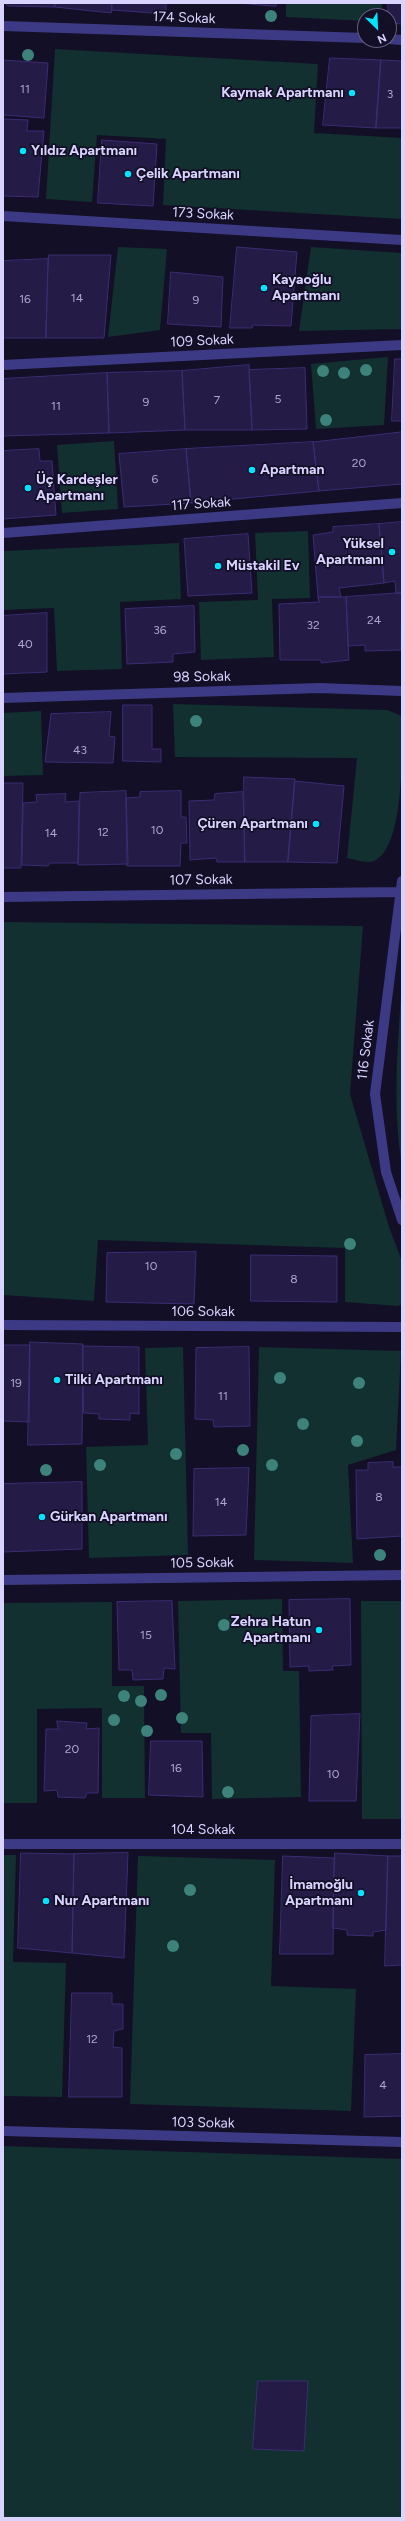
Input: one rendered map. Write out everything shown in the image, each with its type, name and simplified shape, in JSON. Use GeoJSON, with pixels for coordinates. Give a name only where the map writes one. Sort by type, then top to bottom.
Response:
{"type":"FeatureCollection","features":[{"type":"Feature","properties":{"kind":"street","name":"174 Sokak"},"geometry":{"type":"LineString","coordinates":[[3,26],[357,38]]}},
{"type":"Feature","properties":{"kind":"street","name":"173 Sokak"},"geometry":{"type":"LineString","coordinates":[[3,216],[402,240]]}},
{"type":"Feature","properties":{"kind":"street","name":"109 Sokak"},"geometry":{"type":"LineString","coordinates":[[3,365],[402,345]]}},
{"type":"Feature","properties":{"kind":"street","name":"117 Sokak"},"geometry":{"type":"LineString","coordinates":[[3,533],[402,503]]}},
{"type":"Feature","properties":{"kind":"street","name":"98 Sokak"},"geometry":{"type":"LineString","coordinates":[[3,698],[320,688],[402,691]]}},
{"type":"Feature","properties":{"kind":"street","name":"116 Sokak"},"geometry":{"type":"LineString","coordinates":[[402,881],[399,892],[374,1094],[386,1172],[402,1220]]}},
{"type":"Feature","properties":{"kind":"street","name":"107 Sokak"},"geometry":{"type":"LineString","coordinates":[[3,897],[399,892]]}},
{"type":"Feature","properties":{"kind":"street","name":"106 Sokak"},"geometry":{"type":"LineString","coordinates":[[3,1325],[402,1327]]}},
{"type":"Feature","properties":{"kind":"street","name":"105 Sokak"},"geometry":{"type":"LineString","coordinates":[[3,1580],[402,1575]]}},
{"type":"Feature","properties":{"kind":"street","name":"104 Sokak"},"geometry":{"type":"LineString","coordinates":[[3,1844],[402,1844]]}},
{"type":"Feature","properties":{"kind":"street","name":"103 Sokak"},"geometry":{"type":"LineString","coordinates":[[3,2131],[402,2142]]}},
{"type":"Feature","properties":{"kind":"green space"},"geometry":{"type":"Polygon","coordinates":[[[286,3],[382,3],[382,8],[357,8],[357,21],[286,17],[286,3]]]}},
{"type":"Feature","properties":{"kind":"green space"},"geometry":{"type":"Polygon","coordinates":[[[55,49],[318,64],[314,133],[402,138],[402,219],[163,205],[166,139],[97,135],[92,202],[46,199],[55,49]]]}},
{"type":"Feature","properties":{"kind":"green space"},"geometry":{"type":"Polygon","coordinates":[[[118,247],[167,249],[160,330],[108,337],[118,247]]]}},
{"type":"Feature","properties":{"kind":"green space"},"geometry":{"type":"Polygon","coordinates":[[[311,247],[402,253],[402,329],[299,331],[311,247]]]}},
{"type":"Feature","properties":{"kind":"green space"},"geometry":{"type":"Polygon","coordinates":[[[388,357],[384,425],[316,429],[311,364],[388,357]]]}},
{"type":"Feature","properties":{"kind":"green space"},"geometry":{"type":"Polygon","coordinates":[[[114,441],[118,509],[62,513],[57,445],[114,441]]]}},
{"type":"Feature","properties":{"kind":"green space"},"geometry":{"type":"Polygon","coordinates":[[[308,531],[310,598],[272,599],[274,657],[201,660],[199,602],[258,600],[255,533],[308,531]]]}},
{"type":"Feature","properties":{"kind":"green space"},"geometry":{"type":"Polygon","coordinates":[[[179,543],[181,599],[120,602],[122,669],[57,671],[54,608],[3,610],[3,551],[179,543]]]}},
{"type":"Feature","properties":{"kind":"green space"},"geometry":{"type":"Polygon","coordinates":[[[173,704],[387,710],[402,716],[400,796],[391,838],[384,852],[371,862],[347,858],[357,758],[175,757],[173,704]]]}},
{"type":"Feature","properties":{"kind":"green space"},"geometry":{"type":"Polygon","coordinates":[[[41,711],[43,775],[3,776],[3,713],[41,711]]]}},
{"type":"Feature","properties":{"kind":"green space"},"geometry":{"type":"Polygon","coordinates":[[[3,922],[363,926],[350,1094],[389,1227],[402,1261],[402,1304],[398,1306],[345,1302],[345,1248],[98,1240],[94,1301],[3,1295],[3,922]]]}},
{"type":"Feature","properties":{"kind":"green space"},"geometry":{"type":"Polygon","coordinates":[[[402,980],[402,1166],[397,1120],[397,1073],[402,980]]]}},
{"type":"Feature","properties":{"kind":"green space"},"geometry":{"type":"Polygon","coordinates":[[[183,1347],[188,1555],[89,1558],[86,1447],[148,1445],[145,1348],[183,1347]]]}},
{"type":"Feature","properties":{"kind":"green space"},"geometry":{"type":"Polygon","coordinates":[[[259,1347],[401,1351],[396,1450],[348,1465],[353,1563],[254,1560],[259,1347]]]}},
{"type":"Feature","properties":{"kind":"green space"},"geometry":{"type":"Polygon","coordinates":[[[282,1599],[283,1671],[299,1671],[301,1797],[212,1799],[211,1733],[181,1733],[178,1601],[282,1599]]]}},
{"type":"Feature","properties":{"kind":"green space"},"geometry":{"type":"Polygon","coordinates":[[[361,1601],[402,1601],[402,1819],[362,1819],[361,1601]]]}},
{"type":"Feature","properties":{"kind":"green space"},"geometry":{"type":"Polygon","coordinates":[[[112,1602],[112,1686],[144,1686],[145,1798],[102,1798],[102,1708],[37,1709],[37,1803],[3,1803],[3,1603],[112,1602]]]}},
{"type":"Feature","properties":{"kind":"green space"},"geometry":{"type":"Polygon","coordinates":[[[3,1855],[16,1855],[13,1962],[66,1963],[62,2097],[3,2096],[3,1855]]]}},
{"type":"Feature","properties":{"kind":"green space"},"geometry":{"type":"Polygon","coordinates":[[[138,1856],[275,1860],[271,1986],[356,1989],[351,2111],[130,2104],[138,1856]]]}},
{"type":"Feature","properties":{"kind":"green space"},"geometry":{"type":"Polygon","coordinates":[[[3,2146],[402,2159],[402,2518],[3,2518],[3,2146]]]}},
{"type":"Feature","properties":{"kind":"building"},"geometry":{"type":"Polygon","coordinates":[[[6,3],[55,3],[55,7],[8,6],[6,3]]]}},
{"type":"Feature","properties":{"kind":"building"},"geometry":{"type":"Polygon","coordinates":[[[55,3],[112,3],[112,10],[111,13],[55,7],[55,3]]]}},
{"type":"Feature","properties":{"kind":"building"},"geometry":{"type":"Polygon","coordinates":[[[112,3],[166,3],[166,14],[112,10],[112,3]]]}},
{"type":"Feature","properties":{"kind":"building"},"geometry":{"type":"Polygon","coordinates":[[[239,3],[277,3],[276,6],[239,3]]]}},
{"type":"Feature","properties":{"kind":"building"},"geometry":{"type":"Polygon","coordinates":[[[388,3],[402,3],[402,24],[397,24],[397,8],[388,8],[388,3]]]}},
{"type":"Feature","properties":{"kind":"building","name":"Kaymak Apartmanı"},"geometry":{"type":"Polygon","coordinates":[[[330,58],[381,60],[376,128],[323,125],[330,58]]]}},
{"type":"Feature","properties":{"kind":"building"},"geometry":{"type":"Polygon","coordinates":[[[3,60],[48,63],[44,118],[3,115],[3,60]]]}},
{"type":"Feature","properties":{"kind":"building"},"geometry":{"type":"Polygon","coordinates":[[[381,60],[402,61],[402,128],[376,128],[381,60]]]}},
{"type":"Feature","properties":{"kind":"building","name":"Yıldız Apartmanı"},"geometry":{"type":"Polygon","coordinates":[[[3,119],[28,120],[27,131],[44,131],[38,197],[3,196],[3,119]]]}},
{"type":"Feature","properties":{"kind":"building","name":"Çelik Apartmanı"},"geometry":{"type":"Polygon","coordinates":[[[102,140],[157,144],[153,206],[98,203],[102,140]]]}},
{"type":"Feature","properties":{"kind":"building","name":"Kayaoğlu Apartmanı"},"geometry":{"type":"Polygon","coordinates":[[[237,247],[297,252],[291,326],[253,325],[252,328],[230,328],[237,247]]]}},
{"type":"Feature","properties":{"kind":"building"},"geometry":{"type":"Polygon","coordinates":[[[49,255],[111,255],[104,338],[46,338],[49,255]]]}},
{"type":"Feature","properties":{"kind":"building"},"geometry":{"type":"Polygon","coordinates":[[[48,259],[46,338],[3,338],[3,261],[48,259]]]}},
{"type":"Feature","properties":{"kind":"building"},"geometry":{"type":"Polygon","coordinates":[[[171,272],[223,277],[221,327],[168,324],[171,272]]]}},
{"type":"Feature","properties":{"kind":"building"},"geometry":{"type":"Polygon","coordinates":[[[395,359],[402,359],[402,421],[392,421],[395,359]]]}},
{"type":"Feature","properties":{"kind":"building","name":"Apartman"},"geometry":{"type":"Polygon","coordinates":[[[249,365],[252,430],[185,430],[182,371],[249,365]]]}},
{"type":"Feature","properties":{"kind":"building","name":"Apartman"},"geometry":{"type":"Polygon","coordinates":[[[305,368],[307,429],[252,430],[249,370],[305,368]]]}},
{"type":"Feature","properties":{"kind":"building"},"geometry":{"type":"Polygon","coordinates":[[[182,371],[185,430],[109,433],[107,373],[182,371]]]}},
{"type":"Feature","properties":{"kind":"building"},"geometry":{"type":"Polygon","coordinates":[[[107,373],[109,433],[3,436],[3,379],[107,373]]]}},
{"type":"Feature","properties":{"kind":"building"},"geometry":{"type":"Polygon","coordinates":[[[402,421],[402,484],[319,491],[313,442],[401,432],[402,421]]]}},
{"type":"Feature","properties":{"kind":"building","name":"Apartman"},"geometry":{"type":"Polygon","coordinates":[[[313,442],[319,491],[191,503],[186,449],[313,442]]]}},
{"type":"Feature","properties":{"kind":"building","name":"Üç Kardeşler Apartmanı"},"geometry":{"type":"Polygon","coordinates":[[[39,449],[40,461],[52,461],[56,515],[3,519],[3,451],[39,449]]]}},
{"type":"Feature","properties":{"kind":"building"},"geometry":{"type":"Polygon","coordinates":[[[186,449],[191,503],[124,507],[119,454],[186,449]]]}},
{"type":"Feature","properties":{"kind":"building","name":"Yüksel Apartmanı"},"geometry":{"type":"Polygon","coordinates":[[[402,522],[402,593],[396,593],[395,581],[384,583],[379,524],[402,522]]]}},
{"type":"Feature","properties":{"kind":"building"},"geometry":{"type":"Polygon","coordinates":[[[379,524],[384,583],[339,588],[341,597],[318,597],[313,535],[333,532],[333,527],[379,524]]]}},
{"type":"Feature","properties":{"kind":"building","name":"Müstakil Ev"},"geometry":{"type":"Polygon","coordinates":[[[248,534],[252,593],[188,596],[184,539],[248,534]]]}},
{"type":"Feature","properties":{"kind":"building"},"geometry":{"type":"Polygon","coordinates":[[[402,593],[401,650],[365,651],[365,645],[348,646],[346,597],[402,593]]]}},
{"type":"Feature","properties":{"kind":"building"},"geometry":{"type":"Polygon","coordinates":[[[318,597],[346,597],[349,660],[321,663],[321,660],[280,660],[279,604],[319,602],[318,597]]]}},
{"type":"Feature","properties":{"kind":"building"},"geometry":{"type":"Polygon","coordinates":[[[194,606],[195,652],[173,654],[173,662],[127,664],[125,609],[194,606]]]}},
{"type":"Feature","properties":{"kind":"building"},"geometry":{"type":"Polygon","coordinates":[[[47,613],[47,672],[3,674],[3,616],[47,613]]]}},
{"type":"Feature","properties":{"kind":"building"},"geometry":{"type":"Polygon","coordinates":[[[123,705],[152,705],[152,749],[161,749],[161,762],[123,761],[123,705]]]}},
{"type":"Feature","properties":{"kind":"building"},"geometry":{"type":"Polygon","coordinates":[[[111,712],[109,736],[115,737],[113,763],[45,762],[51,714],[111,712]]]}},
{"type":"Feature","properties":{"kind":"building"},"geometry":{"type":"Polygon","coordinates":[[[244,777],[295,779],[288,862],[245,862],[244,777]]]}},
{"type":"Feature","properties":{"kind":"building","name":"Çüren Apartmanı"},"geometry":{"type":"Polygon","coordinates":[[[295,781],[344,786],[337,863],[288,862],[295,781]]]}},
{"type":"Feature","properties":{"kind":"building"},"geometry":{"type":"Polygon","coordinates":[[[3,783],[23,783],[21,868],[3,868],[3,783]]]}},
{"type":"Feature","properties":{"kind":"building"},"geometry":{"type":"Polygon","coordinates":[[[126,791],[128,864],[78,865],[80,793],[126,791]]]}},
{"type":"Feature","properties":{"kind":"building"},"geometry":{"type":"Polygon","coordinates":[[[181,791],[181,817],[186,817],[187,843],[181,843],[180,866],[127,866],[126,798],[140,797],[140,792],[181,791]]]}},
{"type":"Feature","properties":{"kind":"building"},"geometry":{"type":"Polygon","coordinates":[[[243,792],[245,862],[217,862],[216,858],[190,860],[189,801],[214,800],[215,794],[243,792]]]}},
{"type":"Feature","properties":{"kind":"building"},"geometry":{"type":"Polygon","coordinates":[[[66,794],[65,802],[79,801],[78,863],[50,863],[48,866],[22,865],[23,803],[37,802],[36,795],[66,794]]]}},
{"type":"Feature","properties":{"kind":"building"},"geometry":{"type":"Polygon","coordinates":[[[196,1252],[194,1304],[106,1302],[107,1253],[196,1252]]]}},
{"type":"Feature","properties":{"kind":"building"},"geometry":{"type":"Polygon","coordinates":[[[251,1255],[337,1256],[337,1302],[251,1301],[251,1255]]]}},
{"type":"Feature","properties":{"kind":"building","name":"Tilki Apartmanı"},"geometry":{"type":"Polygon","coordinates":[[[30,1342],[83,1344],[82,1444],[28,1445],[30,1342]]]}},
{"type":"Feature","properties":{"kind":"building"},"geometry":{"type":"Polygon","coordinates":[[[3,1345],[30,1345],[29,1422],[3,1421],[3,1345]]]}},
{"type":"Feature","properties":{"kind":"building"},"geometry":{"type":"Polygon","coordinates":[[[83,1346],[139,1347],[139,1414],[130,1413],[130,1420],[99,1419],[99,1414],[84,1413],[83,1346]]]}},
{"type":"Feature","properties":{"kind":"building"},"geometry":{"type":"Polygon","coordinates":[[[249,1347],[250,1426],[214,1427],[213,1420],[195,1419],[196,1348],[249,1347]]]}},
{"type":"Feature","properties":{"kind":"building"},"geometry":{"type":"Polygon","coordinates":[[[393,1462],[393,1467],[402,1467],[402,1536],[357,1539],[356,1470],[368,1470],[368,1463],[393,1462]]]}},
{"type":"Feature","properties":{"kind":"building"},"geometry":{"type":"Polygon","coordinates":[[[249,1468],[246,1535],[193,1536],[194,1469],[249,1468]]]}},
{"type":"Feature","properties":{"kind":"building","name":"Gürkan Apartmanı"},"geometry":{"type":"Polygon","coordinates":[[[82,1482],[82,1549],[3,1552],[3,1484],[82,1482]]]}},
{"type":"Feature","properties":{"kind":"building","name":"Zehra Hatun Apartmanı"},"geometry":{"type":"Polygon","coordinates":[[[350,1599],[351,1665],[332,1666],[333,1670],[309,1671],[309,1666],[290,1667],[289,1600],[350,1599]]]}},
{"type":"Feature","properties":{"kind":"building"},"geometry":{"type":"Polygon","coordinates":[[[172,1601],[175,1669],[164,1668],[163,1679],[133,1680],[132,1670],[119,1670],[117,1602],[172,1601]]]}},
{"type":"Feature","properties":{"kind":"building"},"geometry":{"type":"Polygon","coordinates":[[[360,1714],[356,1801],[309,1801],[311,1716],[360,1714]]]}},
{"type":"Feature","properties":{"kind":"building"},"geometry":{"type":"Polygon","coordinates":[[[57,1721],[87,1723],[86,1729],[99,1728],[98,1793],[87,1793],[85,1798],[58,1797],[57,1790],[44,1791],[46,1729],[58,1729],[57,1721]]]}},
{"type":"Feature","properties":{"kind":"building"},"geometry":{"type":"Polygon","coordinates":[[[151,1741],[202,1741],[203,1797],[149,1795],[151,1741]]]}},
{"type":"Feature","properties":{"kind":"building","name":"Nur Apartmanı"},"geometry":{"type":"Polygon","coordinates":[[[21,1853],[74,1854],[72,1953],[18,1948],[21,1853]]]}},
{"type":"Feature","properties":{"kind":"building"},"geometry":{"type":"Polygon","coordinates":[[[128,1853],[124,1958],[72,1953],[74,1854],[128,1853]]]}},
{"type":"Feature","properties":{"kind":"building","name":"İmamoğlu Apartmanı"},"geometry":{"type":"Polygon","coordinates":[[[335,1853],[388,1856],[386,1930],[373,1932],[373,1936],[347,1935],[347,1930],[333,1928],[335,1853]]]}},
{"type":"Feature","properties":{"kind":"building"},"geometry":{"type":"Polygon","coordinates":[[[283,1856],[334,1858],[333,1954],[280,1954],[283,1856]]]}},
{"type":"Feature","properties":{"kind":"building"},"geometry":{"type":"Polygon","coordinates":[[[388,1856],[402,1856],[402,1965],[385,1966],[388,1856]]]}},
{"type":"Feature","properties":{"kind":"building"},"geometry":{"type":"Polygon","coordinates":[[[72,1993],[112,1993],[112,2004],[123,2004],[123,2029],[114,2031],[113,2047],[122,2048],[122,2097],[69,2097],[72,1993]]]}},
{"type":"Feature","properties":{"kind":"building"},"geometry":{"type":"Polygon","coordinates":[[[402,2054],[402,2116],[364,2117],[365,2055],[402,2054]]]}},
{"type":"Feature","properties":{"kind":"building"},"geometry":{"type":"Polygon","coordinates":[[[258,2381],[308,2381],[304,2451],[253,2449],[258,2381]]]}},
{"type":"Feature","properties":{"kind":"place","name":"Kaymak Apartmanı"},"geometry":{"type":"Point","coordinates":[352,93]}},
{"type":"Feature","properties":{"kind":"place","name":"Yıldız Apartmanı"},"geometry":{"type":"Point","coordinates":[23,151]}},
{"type":"Feature","properties":{"kind":"place","name":"Çelik Apartmanı"},"geometry":{"type":"Point","coordinates":[128,174]}},
{"type":"Feature","properties":{"kind":"place","name":"Kayaoğlu Apartmanı"},"geometry":{"type":"Point","coordinates":[264,288]}},
{"type":"Feature","properties":{"kind":"place","name":"Apartman"},"geometry":{"type":"Point","coordinates":[252,470]}},
{"type":"Feature","properties":{"kind":"place","name":"Üç Kardeşler Apartmanı"},"geometry":{"type":"Point","coordinates":[28,488]}},
{"type":"Feature","properties":{"kind":"place","name":"Yüksel Apartmanı"},"geometry":{"type":"Point","coordinates":[392,552]}},
{"type":"Feature","properties":{"kind":"place","name":"Müstakil Ev"},"geometry":{"type":"Point","coordinates":[218,566]}},
{"type":"Feature","properties":{"kind":"place","name":"Çüren Apartmanı"},"geometry":{"type":"Point","coordinates":[316,824]}},
{"type":"Feature","properties":{"kind":"place","name":"Tilki Apartmanı"},"geometry":{"type":"Point","coordinates":[57,1380]}},
{"type":"Feature","properties":{"kind":"place","name":"Gürkan Apartmanı"},"geometry":{"type":"Point","coordinates":[42,1517]}},
{"type":"Feature","properties":{"kind":"place","name":"Zehra Hatun Apartmanı"},"geometry":{"type":"Point","coordinates":[319,1630]}},
{"type":"Feature","properties":{"kind":"place","name":"İmamoğlu Apartmanı"},"geometry":{"type":"Point","coordinates":[361,1893]}},
{"type":"Feature","properties":{"kind":"place","name":"Nur Apartmanı"},"geometry":{"type":"Point","coordinates":[46,1901]}}]}
